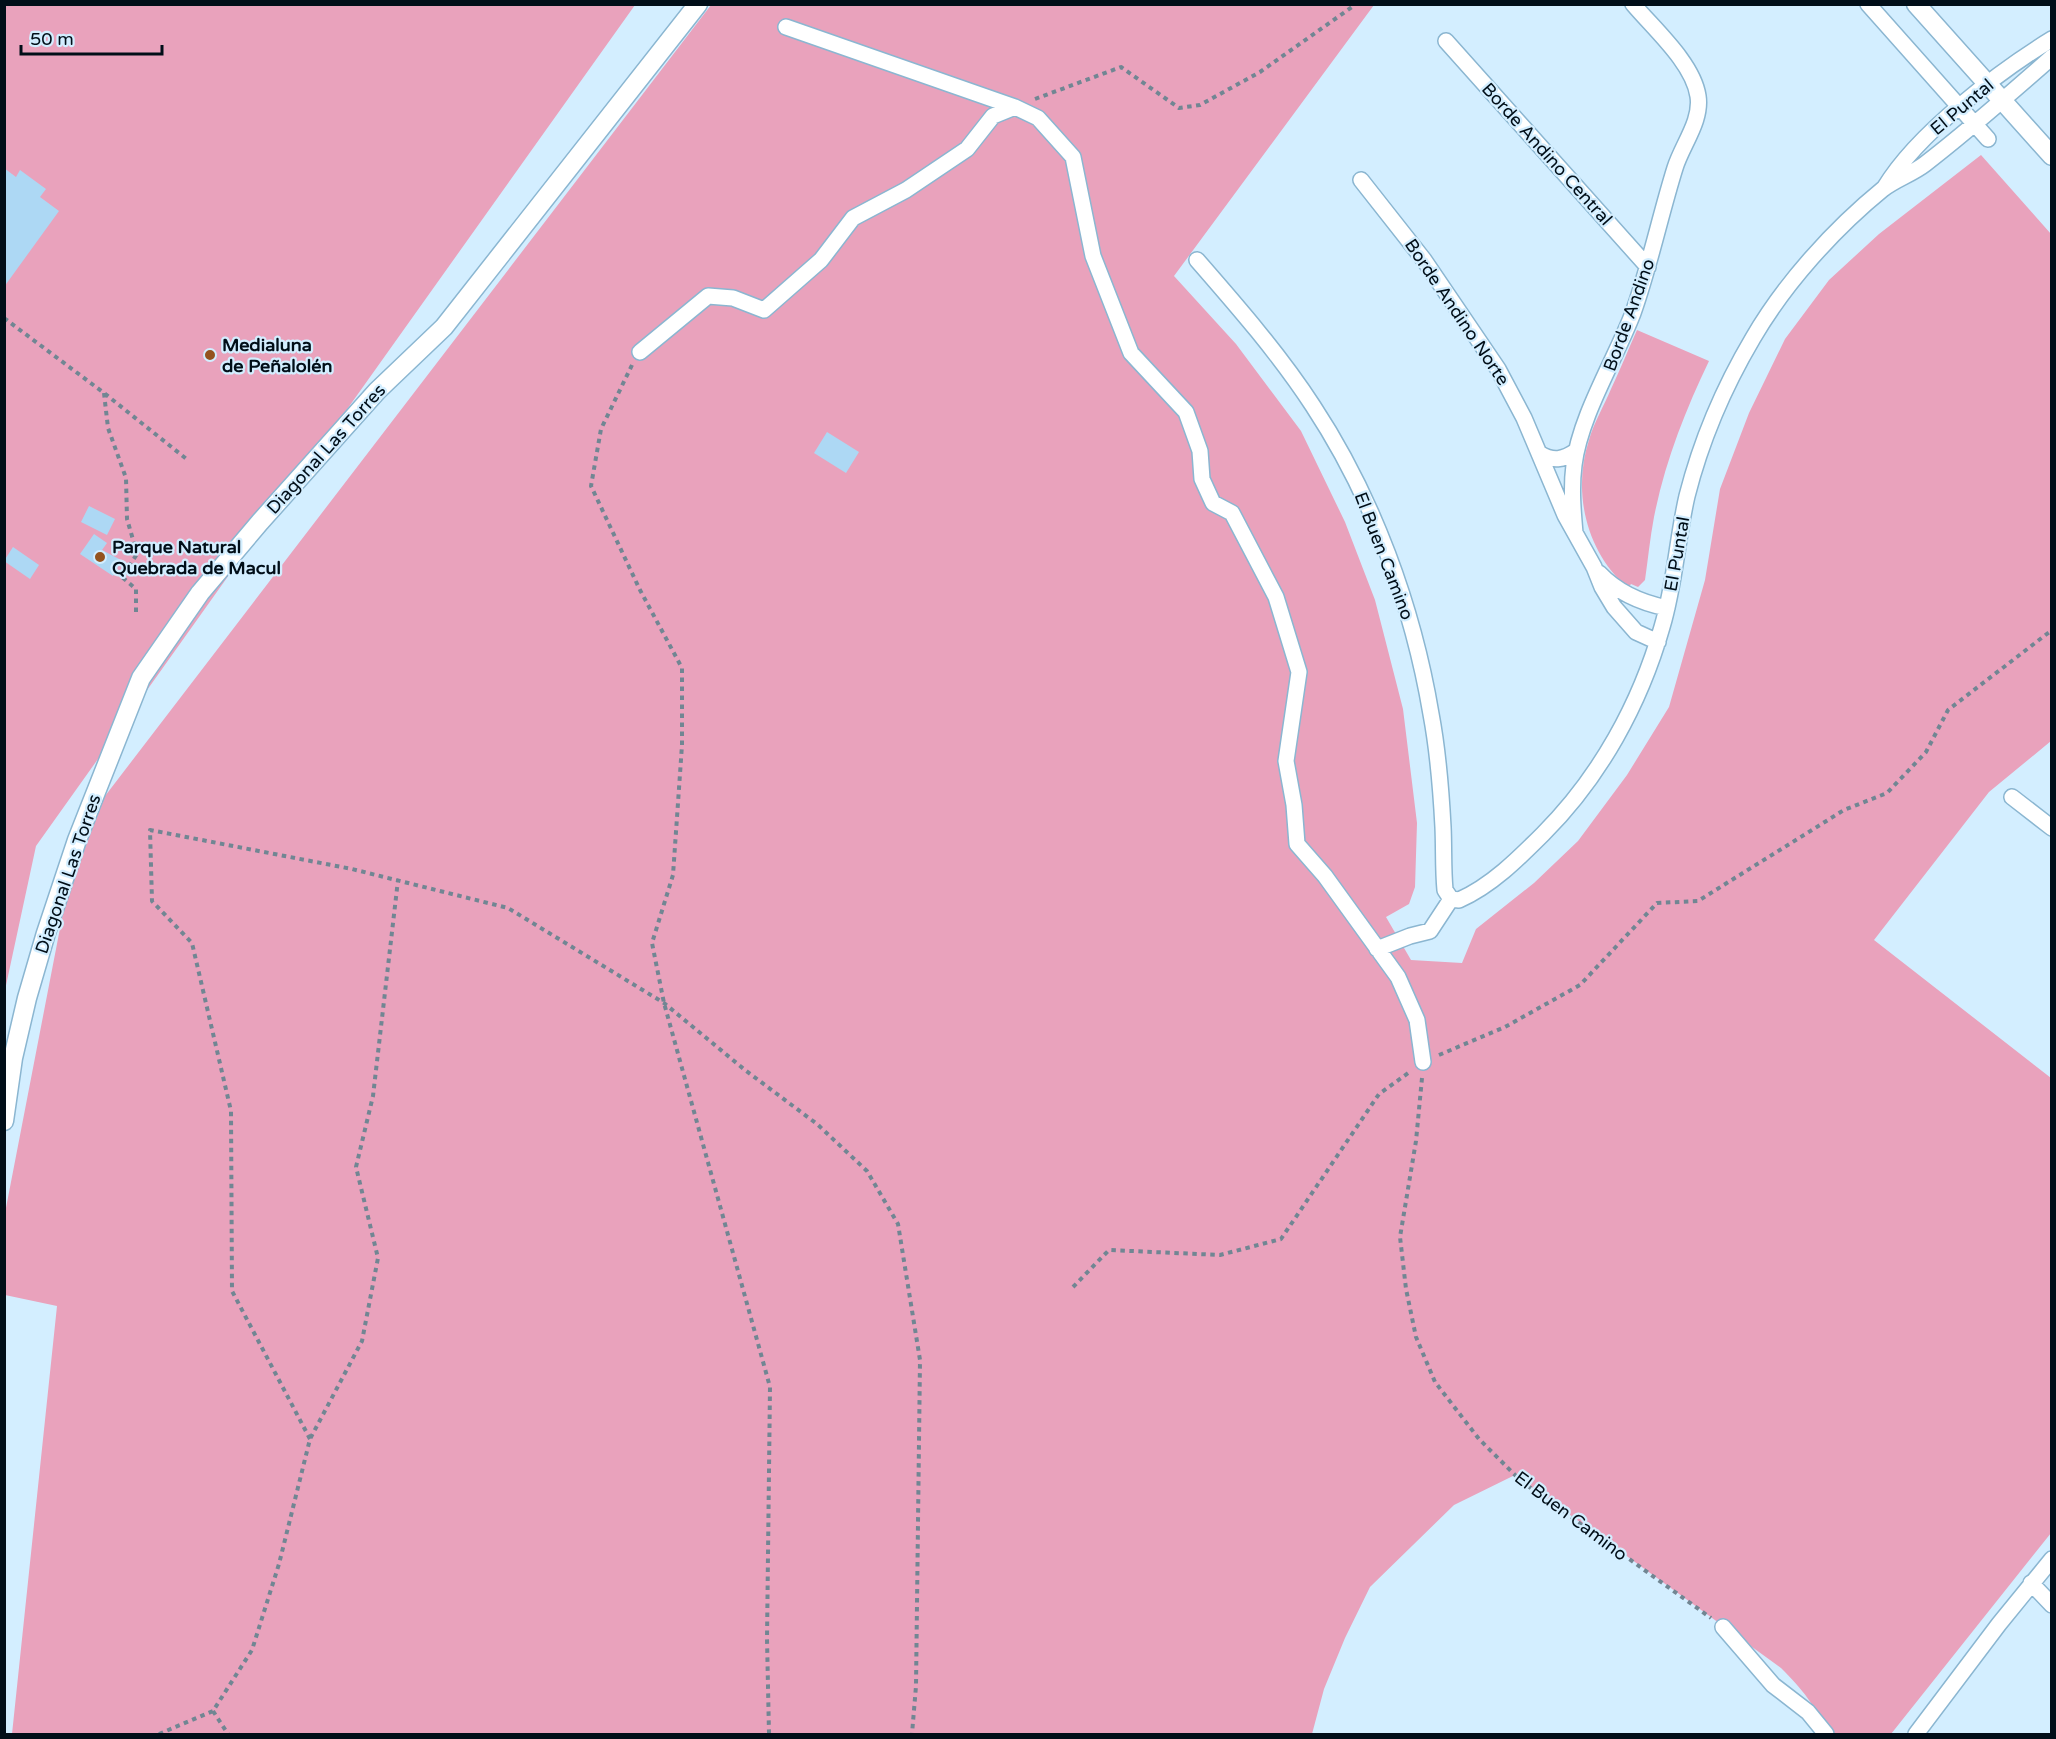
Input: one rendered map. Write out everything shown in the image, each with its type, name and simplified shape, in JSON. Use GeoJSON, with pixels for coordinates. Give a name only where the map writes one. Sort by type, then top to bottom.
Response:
{"type":"FeatureCollection","features":[{"type":"Feature","properties":{"kind":"street","name":"Diagonal Las Torres"},"geometry":{"type":"LineString","coordinates":[[4,1121],[24,1008],[46,933],[77,840],[141,678],[200,593],[253,531],[377,391],[444,327],[698,4]]}},
{"type":"Feature","properties":{"kind":"street","name":"Borde Andino"},"geometry":{"type":"LineString","coordinates":[[1575,533],[1572,488],[1576,451],[1622,341],[1648,267],[1676,165],[1696,119],[1699,98],[1689,70],[1633,4]]}},
{"type":"Feature","properties":{"kind":"street"},"geometry":{"type":"LineString","coordinates":[[1868,4],[1988,139]]}},
{"type":"Feature","properties":{"kind":"street"},"geometry":{"type":"LineString","coordinates":[[1916,4],[2052,156]]}},
{"type":"Feature","properties":{"kind":"street"},"geometry":{"type":"LineString","coordinates":[[786,27],[1015,107],[1038,118],[1073,157],[1093,256],[1131,353],[1186,412],[1200,451],[1202,479],[1209,495],[1213,503],[1232,513],[1276,597],[1299,672],[1286,761],[1294,805],[1297,844],[1325,876],[1398,977],[1417,1020],[1423,1062]]}},
{"type":"Feature","properties":{"kind":"street","name":"El Puntal"},"geometry":{"type":"LineString","coordinates":[[1885,188],[1903,160],[1960,107],[1988,84],[2052,39]]}},
{"type":"Feature","properties":{"kind":"street","name":"Borde Andino Central"},"geometry":{"type":"LineString","coordinates":[[1446,41],[1648,267]]}},
{"type":"Feature","properties":{"kind":"street","name":"El Puntal"},"geometry":{"type":"LineString","coordinates":[[1451,899],[1459,900],[1491,881],[1532,845],[1576,798],[1604,758],[1626,718],[1644,680],[1658,642],[1667,608],[1684,512],[1711,423],[1741,359],[1764,320],[1793,280],[1835,233],[1885,188],[1923,165],[2052,57]]}},
{"type":"Feature","properties":{"kind":"street"},"geometry":{"type":"LineString","coordinates":[[640,352],[708,296],[733,298],[764,310],[821,260],[853,218],[906,190],[967,149],[993,116],[1015,107]]}},
{"type":"Feature","properties":{"kind":"street","name":"Borde Andino Norte"},"geometry":{"type":"LineString","coordinates":[[1361,180],[1447,292],[1498,369],[1524,418],[1549,479],[1575,533],[1594,567]]}},
{"type":"Feature","properties":{"kind":"street","name":"El Buen Camino"},"geometry":{"type":"LineString","coordinates":[[1197,260],[1241,310],[1314,407],[1346,465],[1384,546],[1414,638],[1431,714],[1442,806],[1445,890],[1451,899]]}},
{"type":"Feature","properties":{"kind":"street"},"geometry":{"type":"LineString","coordinates":[[1539,453],[1557,459],[1568,457],[1576,451]]}},
{"type":"Feature","properties":{"kind":"street"},"geometry":{"type":"LineString","coordinates":[[1594,567],[1624,593],[1644,602],[1667,608]]}},
{"type":"Feature","properties":{"kind":"street"},"geometry":{"type":"LineString","coordinates":[[1594,567],[1602,587],[1625,621],[1636,632],[1658,642]]}},
{"type":"Feature","properties":{"kind":"street"},"geometry":{"type":"LineString","coordinates":[[2012,797],[2052,828]]}},
{"type":"Feature","properties":{"kind":"street"},"geometry":{"type":"LineString","coordinates":[[1377,949],[1430,931],[1451,899]]}},
{"type":"Feature","properties":{"kind":"street"},"geometry":{"type":"LineString","coordinates":[[1916,1734],[2031,1583],[2052,1559]]}},
{"type":"Feature","properties":{"kind":"street"},"geometry":{"type":"LineString","coordinates":[[2031,1583],[2052,1605]]}},
{"type":"Feature","properties":{"kind":"street"},"geometry":{"type":"LineString","coordinates":[[1723,1627],[1773,1685],[1808,1712],[1826,1734]]}},
{"type":"Feature","properties":{"kind":"path"},"geometry":{"type":"LineString","coordinates":[[1015,107],[1121,67],[1179,108],[1200,105],[1260,72],[1352,7]]}},
{"type":"Feature","properties":{"kind":"path"},"geometry":{"type":"LineString","coordinates":[[4,318],[104,393],[189,461]]}},
{"type":"Feature","properties":{"kind":"path"},"geometry":{"type":"LineString","coordinates":[[640,352],[621,385],[601,429],[591,486],[640,590],[682,668],[682,745],[673,875],[652,943],[664,1003],[770,1387],[768,1734]]}},
{"type":"Feature","properties":{"kind":"path"},"geometry":{"type":"LineString","coordinates":[[104,393],[108,428],[126,478],[127,519],[134,543]]}},
{"type":"Feature","properties":{"kind":"path"},"geometry":{"type":"LineString","coordinates":[[136,612],[136,589],[122,577],[141,548]]}},
{"type":"Feature","properties":{"kind":"path"},"geometry":{"type":"LineString","coordinates":[[1073,1287],[1109,1250],[1220,1255],[1281,1239],[1379,1094],[1423,1062],[1505,1027],[1580,986],[1657,903],[1698,901],[1844,810],[1887,793],[1926,752],[1948,710],[2052,630]]}},
{"type":"Feature","properties":{"kind":"path"},"geometry":{"type":"LineString","coordinates":[[310,1439],[232,1292],[231,1111],[192,943],[153,901],[150,830],[352,869],[508,908],[664,1003],[745,1071],[817,1124],[867,1172],[898,1224],[920,1360],[916,1686],[912,1734]]}},
{"type":"Feature","properties":{"kind":"path"},"geometry":{"type":"LineString","coordinates":[[159,1734],[213,1711],[252,1650],[279,1564],[310,1439],[362,1341],[378,1258],[356,1167],[373,1096],[398,880]]}},
{"type":"Feature","properties":{"kind":"path","name":"El Buen Camino"},"geometry":{"type":"LineString","coordinates":[[1423,1062],[1416,1141],[1400,1237],[1406,1289],[1416,1337],[1435,1382],[1479,1439],[1521,1481],[1723,1627]]}},
{"type":"Feature","properties":{"kind":"path"},"geometry":{"type":"LineString","coordinates":[[213,1711],[228,1734]]}},
{"type":"Feature","properties":{"kind":"shaded area"},"geometry":{"type":"Polygon","coordinates":[[[5,5],[635,5],[36,846],[5,990],[5,5]]]}},
{"type":"Feature","properties":{"kind":"shaded area"},"geometry":{"type":"Polygon","coordinates":[[[711,5],[1374,5],[1174,276],[1236,344],[1301,431],[1345,522],[1375,600],[1403,709],[1417,823],[1415,887],[1409,904],[1386,917],[1411,960],[1462,963],[1476,929],[1534,883],[1578,841],[1627,775],[1669,707],[1705,580],[1720,489],[1749,413],[1785,339],[1829,280],[1879,234],[1981,155],[2051,234],[2051,741],[1989,792],[1874,940],[2051,1078],[2051,1533],[1891,1734],[1828,1734],[1808,1698],[1781,1668],[1515,1475],[1454,1505],[1370,1587],[1345,1638],[1324,1689],[1312,1734],[12,1734],[57,1306],[5,1295],[5,1213],[79,830],[711,5]]]}},
{"type":"Feature","properties":{"kind":"shaded area"},"geometry":{"type":"Polygon","coordinates":[[[1637,330],[1709,361],[1684,418],[1664,476],[1654,517],[1645,580],[1638,587],[1631,584],[1628,588],[1602,557],[1593,539],[1586,520],[1582,480],[1591,433],[1637,330]]]}},
{"type":"Feature","properties":{"kind":"building"},"geometry":{"type":"Polygon","coordinates":[[[4,168],[16,177],[20,170],[46,189],[40,197],[59,211],[4,287],[4,168]]]}},
{"type":"Feature","properties":{"kind":"building"},"geometry":{"type":"Polygon","coordinates":[[[827,432],[859,452],[846,473],[814,453],[827,432]]]}},
{"type":"Feature","properties":{"kind":"building"},"geometry":{"type":"Polygon","coordinates":[[[89,506],[115,519],[107,535],[81,522],[89,506]]]}},
{"type":"Feature","properties":{"kind":"building","name":"Parque Natural Quebrada de Macul"},"geometry":{"type":"Polygon","coordinates":[[[94,534],[107,543],[102,550],[121,560],[113,576],[80,554],[94,534]]]}},
{"type":"Feature","properties":{"kind":"building"},"geometry":{"type":"Polygon","coordinates":[[[13,547],[39,565],[30,579],[4,561],[13,547]]]}},
{"type":"Feature","properties":{"kind":"place","name":"Medialuna de Peñalolén"},"geometry":{"type":"Point","coordinates":[210,355]}},
{"type":"Feature","properties":{"kind":"place","name":"Parque Natural Quebrada de Macul"},"geometry":{"type":"Point","coordinates":[100,557]}}]}
